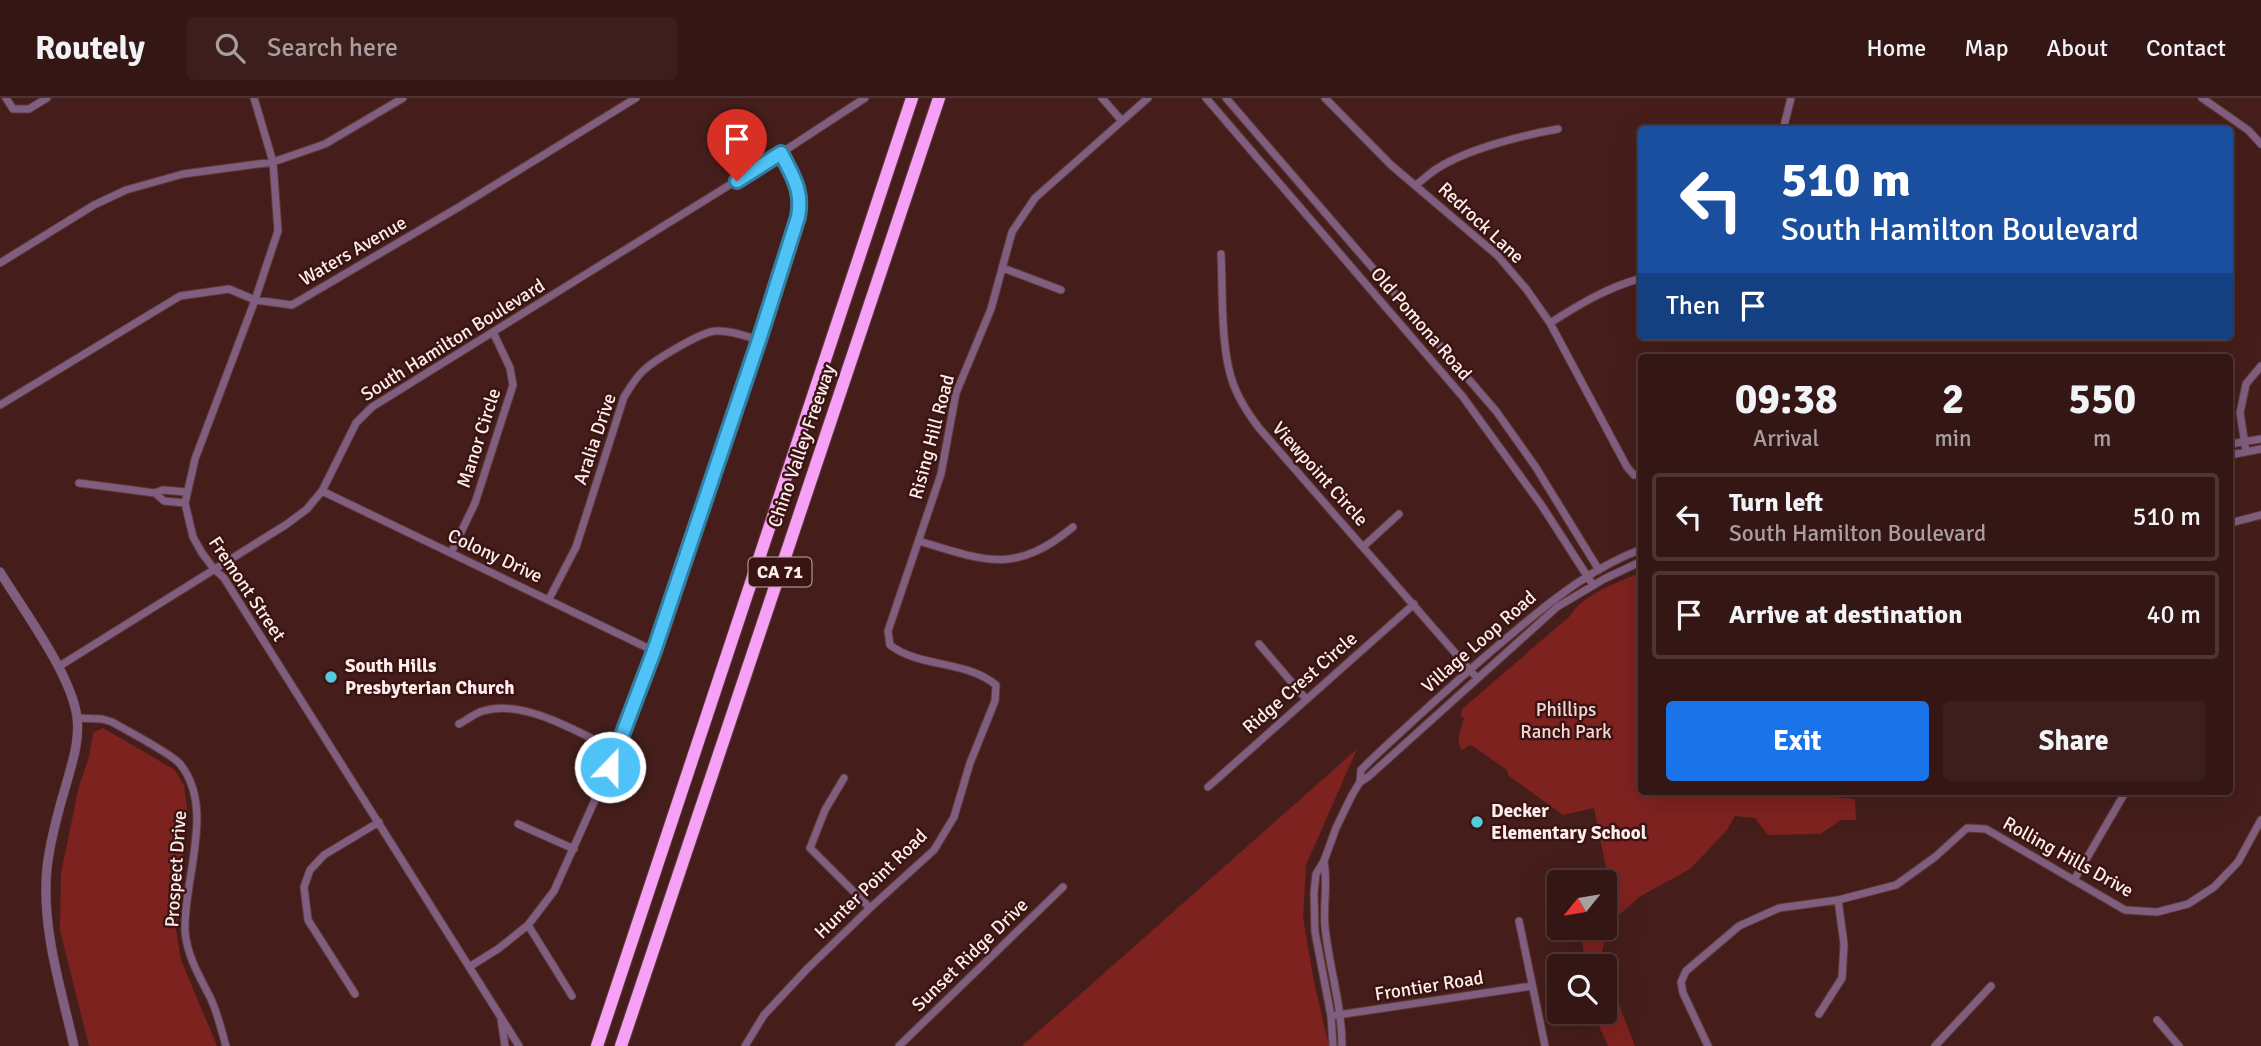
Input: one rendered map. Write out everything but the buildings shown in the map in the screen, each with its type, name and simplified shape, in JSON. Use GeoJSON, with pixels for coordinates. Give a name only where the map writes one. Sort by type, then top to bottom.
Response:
{"type":"FeatureCollection","features":[{"type":"Feature","properties":{"kind":"highway","name":"Chino Valley Freeway"},"geometry":{"type":"LineString","coordinates":[[597,1046],[912,98]]}},
{"type":"Feature","properties":{"kind":"highway","name":"Chino Valley Freeway"},"geometry":{"type":"LineString","coordinates":[[621,1046],[939,98]]}},
{"type":"Feature","properties":{"kind":"street"},"geometry":{"type":"LineString","coordinates":[[6,98],[13,109],[29,109],[47,98]]}},
{"type":"Feature","properties":{"kind":"street","name":"Fremont Street"},"geometry":{"type":"LineString","coordinates":[[254,98],[273,162],[278,231],[195,459],[185,503],[193,537],[214,569],[224,578],[519,1046]]}},
{"type":"Feature","properties":{"kind":"street"},"geometry":{"type":"LineString","coordinates":[[0,263],[94,205],[126,190],[183,174],[273,162],[325,144],[403,98]]}},
{"type":"Feature","properties":{"kind":"street","name":"Waters Avenue"},"geometry":{"type":"LineString","coordinates":[[0,405],[180,296],[229,289],[255,300],[292,305],[459,207],[636,98]]}},
{"type":"Feature","properties":{"kind":"street","name":"South Hamilton Boulevard"},"geometry":{"type":"LineString","coordinates":[[58,667],[307,509],[322,491],[356,424],[372,407],[865,98]]}},
{"type":"Feature","properties":{"kind":"street"},"geometry":{"type":"LineString","coordinates":[[1102,98],[1122,121]]}},
{"type":"Feature","properties":{"kind":"street","name":"Rising Hill Road"},"geometry":{"type":"LineString","coordinates":[[996,685],[986,677],[969,671],[901,654],[890,645],[888,631],[941,474],[956,393],[991,309],[1012,232],[1035,198],[1148,98]]}},
{"type":"Feature","properties":{"kind":"street","name":"Old Pomona Road"},"geometry":{"type":"LineString","coordinates":[[1206,98],[1463,397],[1535,496],[1593,585]]}},
{"type":"Feature","properties":{"kind":"street","name":"Old Pomona Road"},"geometry":{"type":"LineString","coordinates":[[1226,98],[1496,411],[1535,466],[1599,570]]}},
{"type":"Feature","properties":{"kind":"street","name":"Redrock Lane"},"geometry":{"type":"LineString","coordinates":[[1325,98],[1391,165],[1417,184],[1499,256],[1550,323],[1627,467],[1634,475],[1638,474]]}},
{"type":"Feature","properties":{"kind":"street"},"geometry":{"type":"LineString","coordinates":[[1784,126],[1791,98]]}},
{"type":"Feature","properties":{"kind":"street"},"geometry":{"type":"LineString","coordinates":[[2202,98],[2248,130],[2261,144]]}},
{"type":"Feature","properties":{"kind":"street"},"geometry":{"type":"LineString","coordinates":[[1417,184],[1439,167],[1467,155],[1535,133],[1558,129]]}},
{"type":"Feature","properties":{"kind":"street"},"geometry":{"type":"LineString","coordinates":[[469,967],[498,949],[528,925],[554,891],[617,751],[654,651],[798,217],[801,202],[798,186],[781,153]]}},
{"type":"Feature","properties":{"kind":"street","name":"Viewpoint Circle"},"geometry":{"type":"LineString","coordinates":[[1221,254],[1226,346],[1233,383],[1244,407],[1259,428],[1477,678]]}},
{"type":"Feature","properties":{"kind":"street"},"geometry":{"type":"LineString","coordinates":[[1003,268],[1061,290]]}},
{"type":"Feature","properties":{"kind":"street"},"geometry":{"type":"LineString","coordinates":[[1550,323],[1589,298],[1638,279]]}},
{"type":"Feature","properties":{"kind":"street","name":"Manor Circle"},"geometry":{"type":"LineString","coordinates":[[451,553],[475,503],[513,386],[510,368],[493,332]]}},
{"type":"Feature","properties":{"kind":"street","name":"Aralia Drive"},"geometry":{"type":"LineString","coordinates":[[550,599],[576,547],[624,397],[633,382],[645,369],[702,334],[730,332],[759,340]]}},
{"type":"Feature","properties":{"kind":"street"},"geometry":{"type":"LineString","coordinates":[[2246,451],[2239,413],[2246,384],[2261,366]]}},
{"type":"Feature","properties":{"kind":"street"},"geometry":{"type":"LineString","coordinates":[[2233,443],[2261,439]]}},
{"type":"Feature","properties":{"kind":"street"},"geometry":{"type":"LineString","coordinates":[[2233,454],[2261,449]]}},
{"type":"Feature","properties":{"kind":"street"},"geometry":{"type":"LineString","coordinates":[[79,484],[155,493],[163,490],[186,492]]}},
{"type":"Feature","properties":{"kind":"street","name":"Colony Drive"},"geometry":{"type":"LineString","coordinates":[[322,491],[654,651]]}},
{"type":"Feature","properties":{"kind":"street"},"geometry":{"type":"LineString","coordinates":[[155,493],[164,500],[185,503]]}},
{"type":"Feature","properties":{"kind":"street"},"geometry":{"type":"LineString","coordinates":[[1364,546],[1399,514]]}},
{"type":"Feature","properties":{"kind":"street"},"geometry":{"type":"LineString","coordinates":[[2233,522],[2261,515]]}},
{"type":"Feature","properties":{"kind":"street"},"geometry":{"type":"LineString","coordinates":[[919,541],[992,561],[1010,560],[1045,548],[1073,527]]}},
{"type":"Feature","properties":{"kind":"street","name":"Village Loop Road"},"geometry":{"type":"LineString","coordinates":[[1360,782],[1361,771],[1372,759],[1542,607],[1587,577],[1638,551]]}},
{"type":"Feature","properties":{"kind":"street","name":"Village Loop Road"},"geometry":{"type":"LineString","coordinates":[[1333,1046],[1331,1016],[1315,932],[1317,874],[1352,794],[1360,782],[1557,607],[1593,585],[1638,563]]}},
{"type":"Feature","properties":{"kind":"street"},"geometry":{"type":"LineString","coordinates":[[0,572],[58,667],[71,692],[77,718],[75,756],[51,844],[45,910],[74,1046]]}},
{"type":"Feature","properties":{"kind":"street","name":"Ridge Crest Circle"},"geometry":{"type":"LineString","coordinates":[[1208,786],[1414,604]]}},
{"type":"Feature","properties":{"kind":"street"},"geometry":{"type":"LineString","coordinates":[[1259,644],[1306,699]]}},
{"type":"Feature","properties":{"kind":"street","name":"Hunter Point Road"},"geometry":{"type":"LineString","coordinates":[[746,1046],[764,1015],[807,969],[934,850],[954,817],[970,763],[995,701],[996,685]]}},
{"type":"Feature","properties":{"kind":"street"},"geometry":{"type":"LineString","coordinates":[[459,724],[482,711],[520,710],[538,715],[617,751]]}},
{"type":"Feature","properties":{"kind":"street","name":"Prospect Drive"},"geometry":{"type":"LineString","coordinates":[[77,718],[112,722],[180,763],[195,792],[197,820],[185,932],[192,962],[210,997],[226,1046]]}},
{"type":"Feature","properties":{"kind":"street"},"geometry":{"type":"LineString","coordinates":[[844,778],[825,810],[810,848],[870,908]]}},
{"type":"Feature","properties":{"kind":"street"},"geometry":{"type":"LineString","coordinates":[[2074,880],[2124,795]]}},
{"type":"Feature","properties":{"kind":"street","name":"Rolling Hills Drive"},"geometry":{"type":"LineString","coordinates":[[1838,900],[1896,885],[1935,857],[1967,828],[1986,829],[2125,910],[2157,912],[2189,904],[2214,887],[2238,862],[2261,820]]}},
{"type":"Feature","properties":{"kind":"street"},"geometry":{"type":"LineString","coordinates":[[355,995],[309,920],[304,902],[304,887],[310,870],[324,855],[379,822]]}},
{"type":"Feature","properties":{"kind":"street"},"geometry":{"type":"LineString","coordinates":[[518,824],[574,849]]}},
{"type":"Feature","properties":{"kind":"street","name":"Village Loop Road"},"geometry":{"type":"LineString","coordinates":[[1324,861],[1327,875],[1325,926],[1341,1015],[1342,1046]]}},
{"type":"Feature","properties":{"kind":"street","name":"Sunset Ridge Drive"},"geometry":{"type":"LineString","coordinates":[[899,1046],[1063,887]]}},
{"type":"Feature","properties":{"kind":"street"},"geometry":{"type":"LineString","coordinates":[[1708,1046],[1683,992],[1681,982],[1686,971],[1739,926],[1779,908],[1838,900],[1844,944],[1842,978],[1819,1014]]}},
{"type":"Feature","properties":{"kind":"street"},"geometry":{"type":"LineString","coordinates":[[1519,921],[1545,1046]]}},
{"type":"Feature","properties":{"kind":"street"},"geometry":{"type":"LineString","coordinates":[[528,925],[572,996]]}},
{"type":"Feature","properties":{"kind":"street","name":"Frontier Road"},"geometry":{"type":"LineString","coordinates":[[1331,1016],[1532,986]]}},
{"type":"Feature","properties":{"kind":"street"},"geometry":{"type":"LineString","coordinates":[[1935,1046],[1992,986]]}},
{"type":"Feature","properties":{"kind":"street"},"geometry":{"type":"LineString","coordinates":[[501,1015],[505,1046]]}},
{"type":"Feature","properties":{"kind":"street"},"geometry":{"type":"LineString","coordinates":[[2157,1020],[2179,1046]]}},
{"type":"Feature","properties":{"kind":"green space","name":"Phillips Ranch Park"},"geometry":{"type":"Polygon","coordinates":[[[1638,573],[1638,795],[1830,795],[1855,799],[1856,820],[1841,820],[1820,834],[1768,835],[1755,818],[1735,816],[1727,830],[1690,869],[1639,897],[1617,917],[1617,870],[1607,870],[1594,808],[1563,815],[1474,747],[1470,745],[1462,750],[1459,739],[1464,719],[1461,715],[1462,709],[1583,602],[1638,573]]]}},
{"type":"Feature","properties":{"kind":"green space"},"geometry":{"type":"Polygon","coordinates":[[[103,728],[175,770],[184,786],[187,808],[176,930],[181,960],[217,1046],[89,1046],[60,930],[61,873],[93,733],[103,728]]]}},
{"type":"Feature","properties":{"kind":"green space"},"geometry":{"type":"Polygon","coordinates":[[[1357,749],[1306,865],[1303,918],[1329,1046],[1022,1046],[1357,749]]]}},
{"type":"Feature","properties":{"kind":"green space","name":"Phillips Ranch Park"},"geometry":{"type":"Polygon","coordinates":[[[1582,940],[1604,940],[1602,954],[1584,954],[1582,940]]]}},
{"type":"Feature","properties":{"kind":"green space"},"geometry":{"type":"Polygon","coordinates":[[[1617,999],[1635,1046],[1608,1046],[1598,1024],[1617,1024],[1617,999]]]}},
{"type":"Feature","properties":{"kind":"place","name":"South Hills Presbyterian Church"},"geometry":{"type":"Point","coordinates":[331,677]}},
{"type":"Feature","properties":{"kind":"place","name":"Decker Elementary School"},"geometry":{"type":"Point","coordinates":[1477,822]}},
{"type":"Feature","properties":{"kind":"route"},"geometry":{"type":"LineString","coordinates":[[610,767],[654,651],[798,217],[801,202],[798,186],[781,153],[737,181]]}}]}
